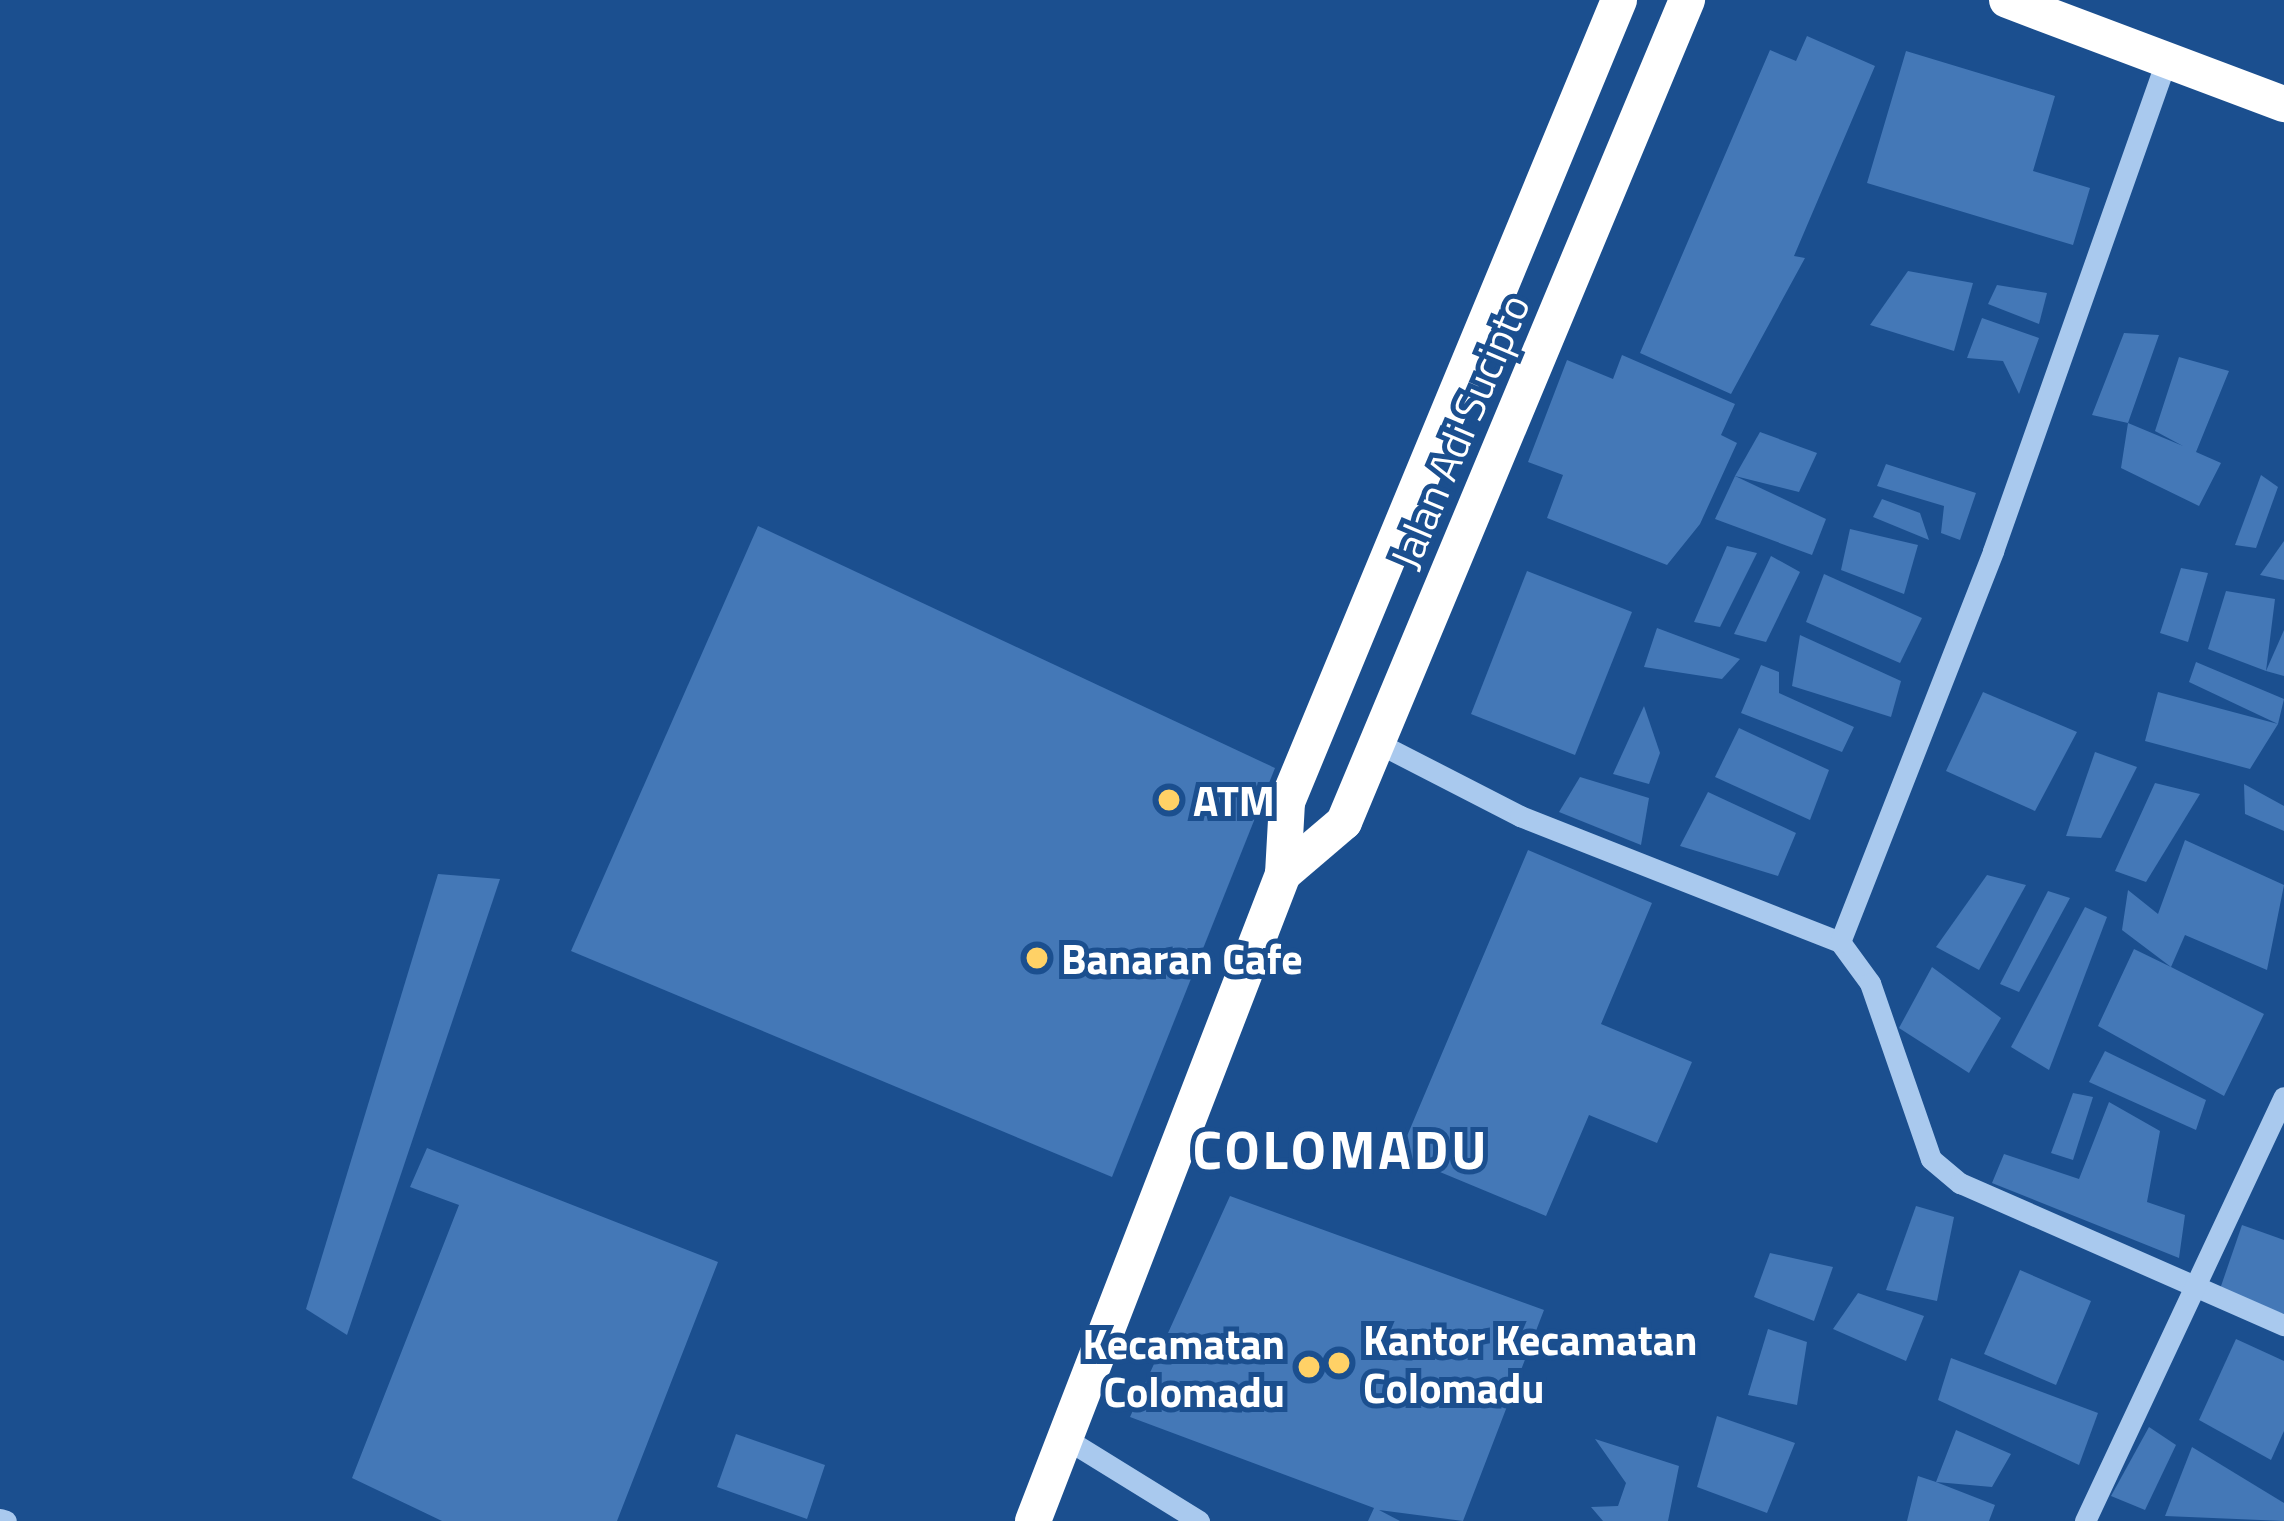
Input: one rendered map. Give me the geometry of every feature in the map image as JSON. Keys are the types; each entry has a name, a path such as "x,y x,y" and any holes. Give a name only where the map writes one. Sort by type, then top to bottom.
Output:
{"highway":[{"name":"Jalan Adi Sucipto","path":"1033,1521 1282,874 1287,802 1619,0"},
{"name":"Jalan Adi Sucipto","path":"1282,874 1344,822 1687,0"},
{"path":"2007,0 2284,104"}],"street":[{"path":"1840,942 1993,551 2166,61"},
{"path":"1378,743 1520,816 1840,942 1870,983 1930,1159 1960,1184 2284,1325"},
{"path":"2085,1521 2202,1287 2284,1097"},
{"path":"1068,1440 1199,1521"}],"building":[{"path":"1807,36 1875,66 1794,256 1805,258 1731,394 1640,353 1770,50 1796,61"},
{"path":"1906,51 2055,96 2033,171 2090,188 2073,245 1867,183"},
{"path":"1908,271 1973,283 1954,351 1870,325"},
{"path":"1997,285 2047,293 2039,324 1988,304"},
{"path":"1982,318 2039,338 2019,394 2003,361 1967,358"},
{"path":"2124,333 2159,335 2128,423 2092,415"},
{"path":"1622,355 1735,404 1721,435 1737,443 1700,524 1667,565 1547,518 1563,475 1528,462 1567,360 1613,379"},
{"path":"2179,357 2229,371 2196,452 2221,463 2199,506 2121,468 2128,423 2183,446 2155,431"},
{"path":"1760,432 1817,453 1799,492 1735,476"},
{"path":"1886,464 1976,493 1960,540 1941,533 1944,506 1877,486"},
{"path":"2261,475 2278,487 2256,548 2235,545"},
{"path":"1735,476 1826,519 1812,555 1715,519"},
{"path":"1882,499 1920,513 1929,540 1873,517"},
{"path":"758,526 1275,768 1112,1177 571,951"},
{"path":"1850,529 1918,545 1904,594 1841,570"},
{"path":"2284,541 2284,580 2260,575"},
{"path":"1727,546 1757,553 1720,627 1694,622"},
{"path":"1771,556 1800,572 1766,642 1734,634"},
{"path":"2181,568 2208,573 2188,642 2160,633"},
{"path":"1527,571 1632,612 1575,755 1471,714"},
{"path":"1824,574 1922,618 1900,663 1806,622"},
{"path":"2226,591 2275,599 2266,671 2208,649"},
{"path":"1657,628 1740,659 1722,679 1644,667"},
{"path":"2284,630 2284,676 2266,671"},
{"path":"1800,635 1901,681 1891,717 1792,686"},
{"path":"2196,662 2284,699 2278,724 2189,682"},
{"path":"1761,665 1779,672 1779,693 1854,727 1842,752 1741,713"},
{"path":"1983,692 2077,732 2035,811 1946,771"},
{"path":"2158,692 2278,724 2250,769 2145,741"},
{"path":"1644,706 1660,753 1649,784 1613,774"},
{"path":"1739,728 1829,770 1810,820 1715,777"},
{"path":"2095,752 2137,767 2101,838 2066,836"},
{"path":"1580,777 1649,798 1641,845 1559,812"},
{"path":"2155,783 2200,794 2146,882 2115,871"},
{"path":"2244,784 2284,806 2284,831 2245,814"},
{"path":"1708,792 1796,833 1778,876 1680,846"},
{"path":"2185,840 2284,885 2267,970 2185,935 2171,967 2122,930 2128,890 2158,914"},
{"path":"1528,850 1652,903 1601,1024 1692,1062 1657,1143 1589,1115 1546,1216 1399,1155"},
{"path":"438,874 500,879 347,1335 306,1309"},
{"path":"1987,875 2026,885 1979,970 1936,947"},
{"path":"2048,891 2070,898 2019,992 2000,984"},
{"path":"2085,907 2107,917 2049,1070 2011,1047"},
{"path":"2134,949 2264,1014 2224,1096 2098,1026"},
{"path":"1932,967 2001,1018 1969,1073 1899,1028"},
{"path":"2105,1051 2206,1100 2196,1130 2089,1082"},
{"path":"2073,1093 2093,1097 2073,1160 2051,1153"},
{"path":"2109,1102 2160,1131 2147,1202 2185,1215 2179,1258 1992,1183 2004,1154 2079,1179"},
{"path":"427,1148 718,1262 617,1521 442,1521 352,1478 459,1205 410,1187"},
{"name":"Kantor Kecamatan Colomadu","path":"1230,1196 1544,1310 1463,1521 1379,1510 1400,1521 1368,1521 1374,1508 1130,1417"},
{"path":"1916,1206 1954,1217 1937,1301 1886,1290"},
{"path":"2242,1225 2284,1240 2284,1314 2219,1292"},
{"path":"1770,1253 1833,1267 1814,1321 1754,1297"},
{"path":"2020,1270 2091,1301 2056,1385 1984,1354"},
{"path":"1858,1293 1924,1316 1906,1361 1833,1329"},
{"path":"1768,1329 1807,1342 1797,1405 1748,1395"},
{"path":"2236,1339 2284,1361 2284,1431 2271,1460 2199,1420"},
{"path":"1951,1358 2098,1413 2079,1465 1938,1400"},
{"path":"1717,1416 1795,1443 1767,1513 1697,1487"},
{"path":"2149,1427 2176,1445 2145,1510 2111,1496"},
{"path":"1956,1430 2011,1454 1992,1487 1936,1482"},
{"path":"736,1434 825,1465 807,1519 717,1487"},
{"path":"1595,1439 1679,1466 1668,1521 1603,1521 1591,1507 1618,1506 1626,1483"},
{"path":"2192,1447 2284,1503 2284,1521 2165,1516"},
{"path":"1918,1476 1995,1505 1989,1521 1907,1521"}],"place":[{"name":"ATM","path":"1169,800"},
{"name":"Banaran Cafe","path":"1037,958"},
{"name":"Kantor Kecamatan Colomadu","path":"1339,1363"},
{"name":"Kecamatan Colomadu","path":"1309,1367"}],"district":[{"name":"COLOMADU","path":"1341,1149"}]}
